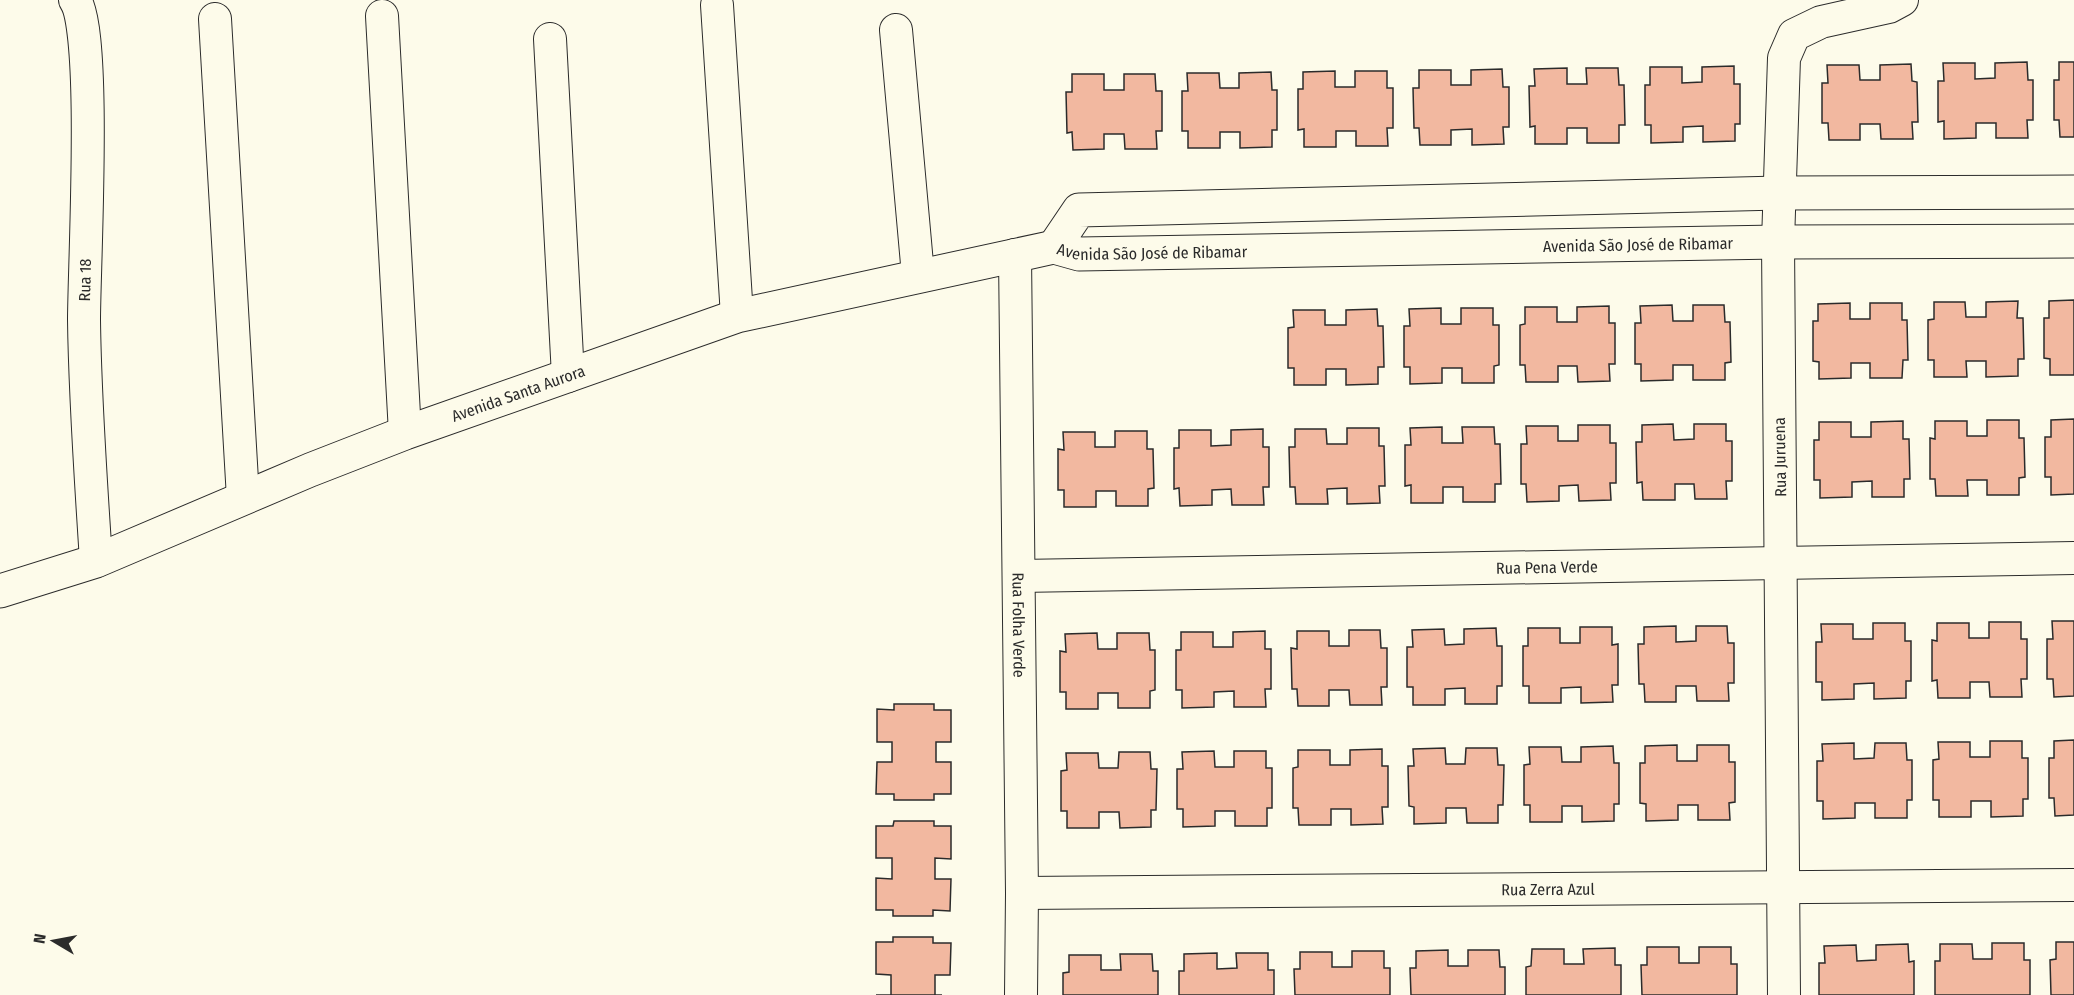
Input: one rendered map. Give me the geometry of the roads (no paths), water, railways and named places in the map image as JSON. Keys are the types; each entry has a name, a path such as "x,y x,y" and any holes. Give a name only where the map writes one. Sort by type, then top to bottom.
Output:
{"street":[{"name":"Rua 18","path":"75,0 81,8 84,25 87,82 84,322 96,561"},
{"name":"Rua Juruena","path":"1784,995 1778,242 1781,86 1784,58 1794,35 1821,22 1889,7 1902,0"},
{"path":"717,5 737,316"},
{"path":"382,16 405,433"},
{"path":"215,19 243,498"},
{"path":"896,30 918,275"},
{"path":"550,39 568,376"},
{"name":"Avenida São José de Ribamar","path":"2074,192 1779,193 1079,210 1053,246 1079,255 1778,242 2074,241"},
{"name":"Avenida Santa Aurora","path":"0,591 96,561 243,498 405,433 737,316 1053,246"},
{"name":"Rua Folha Verde","path":"1015,255 1022,893 1021,995"},
{"name":"Rua Pena Verde","path":"1019,576 2074,558"},
{"name":"Rua Zerra Azul","path":"1022,893 2074,885"}]}
